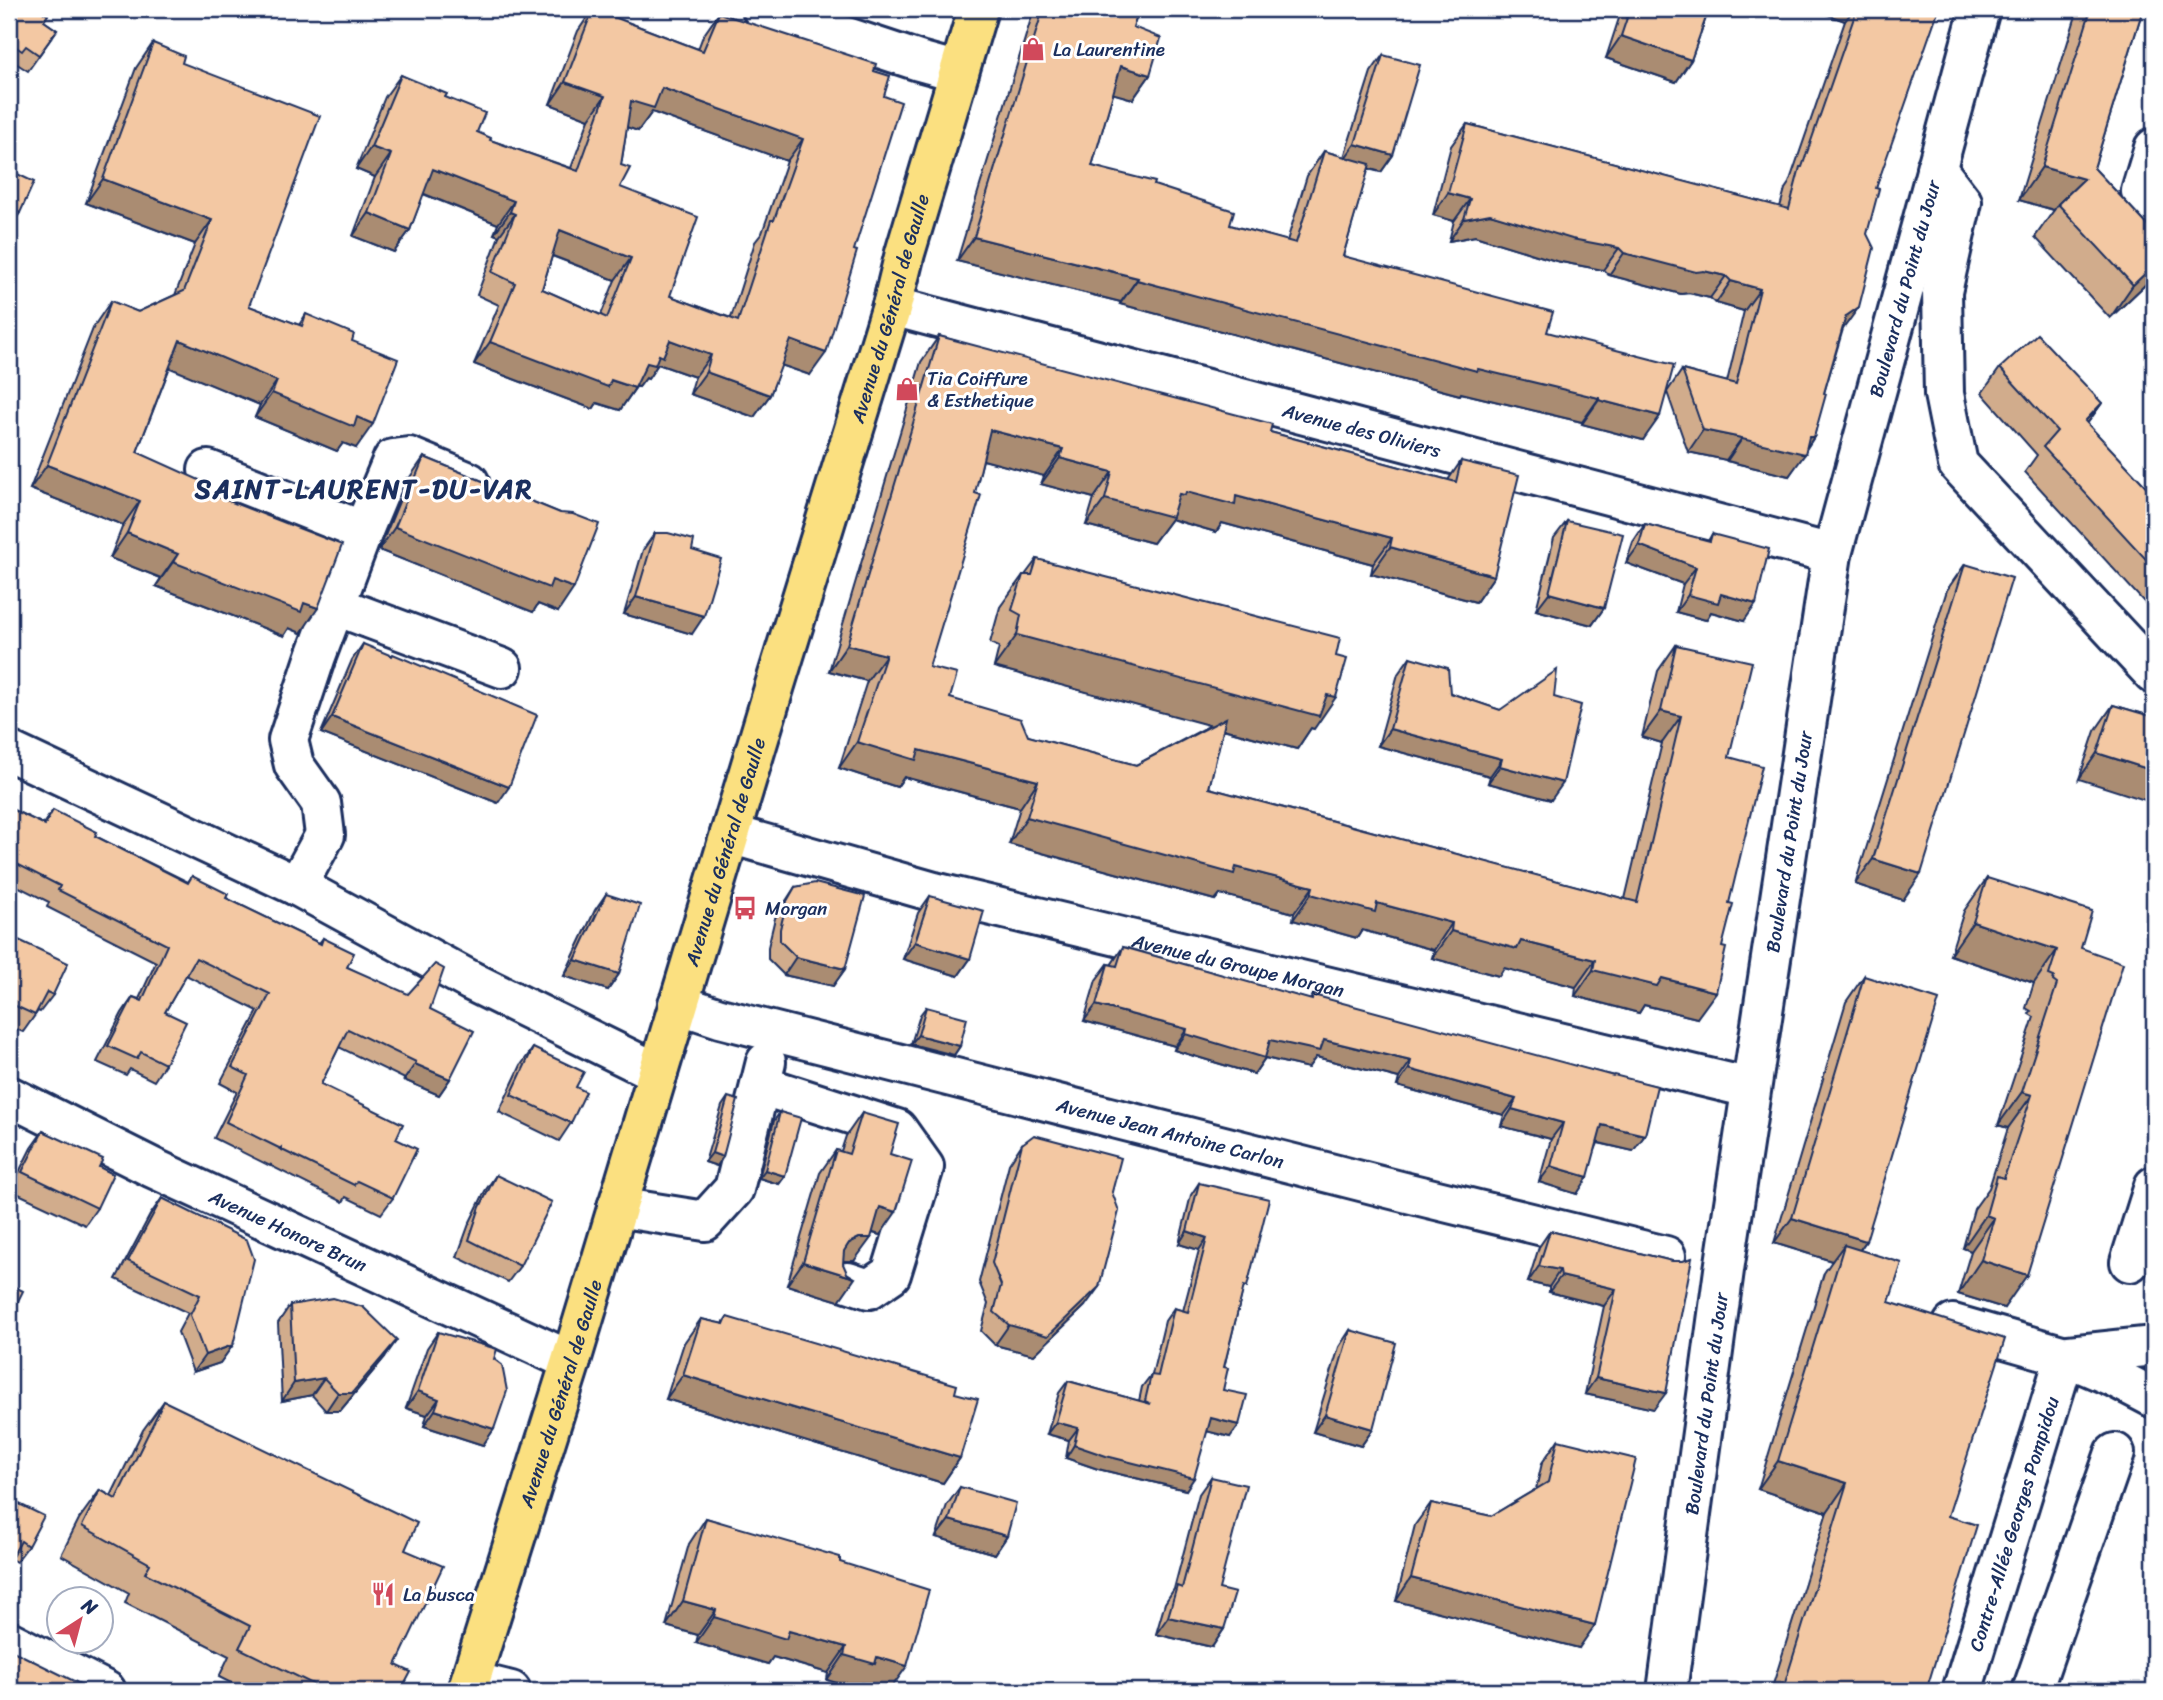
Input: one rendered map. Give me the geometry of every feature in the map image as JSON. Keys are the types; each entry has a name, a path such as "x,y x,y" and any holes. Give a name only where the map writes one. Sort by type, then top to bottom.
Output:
{"main road":[{"name":"Avenue du Général de Gaulle","path":"469,1686 892,306 905,253 978,9"}],"street":[{"path":"762,9 959,72"},
{"name":"Boulevard du Point du Jour","path":"1667,1691 1750,1088 1832,554 1980,9"},
{"path":"2154,148 2141,191 2154,209"},
{"path":"1936,168 1962,202 1942,292 1944,394 1958,464 2154,674"},
{"name":"Avenue des Oliviers","path":"892,306 1832,554"},
{"path":"297,886 325,835 321,803 294,765 288,740 316,656 393,459 409,457 504,496"},
{"path":"208,470 363,531"},
{"path":"336,606 502,668"},
{"path":"9,751 297,886 471,981 658,1073"},
{"name":"Avenue du Groupe Morgan","path":"730,834 934,892 1750,1088"},
{"name":"Avenue Jean Antoine Carlon","path":"678,1004 704,1014 1390,1189 1666,1256"},
{"path":"617,1207 705,1221 734,1189 774,1031"},
{"path":"760,1086 897,1129 924,1167 891,1274 869,1289 848,1282"},
{"name":"Avenue Honore Brun","path":"9,1096 153,1168 570,1361"},
{"path":"2130,1262 2154,1186"},
{"path":"1924,1316 2065,1356 2154,1398"},
{"path":"2065,1356 2154,1346"},
{"name":"Contre-Allée Georges Pompidou","path":"1962,1691 2065,1356"},
{"path":"2032,1691 2115,1453"},
{"path":"9,1641 106,1691"},
{"path":"469,1686 511,1691"}],"building":[{"path":"9,9 47,9 44,13 48,15 44,21 57,30 39,55 26,46 22,51 9,42"},
{"path":"593,9 703,51 719,13 876,64 874,71 890,76 884,96 901,102 854,250 857,251 826,353 791,340 770,395 706,372 711,355 670,340 663,357 659,355 655,365 647,363 635,388 611,380 608,387 490,342 515,283 492,272 515,214 510,212 514,201 433,169 410,230 369,213 391,154 371,147 401,75 485,113 477,132 491,138 490,140 578,171 605,96 565,82","holes":["662,88 803,139 774,220 771,220 738,321 670,296 698,217 620,187 630,168 621,165 631,101 654,108","560,230 631,258 607,318 542,289"]},
{"path":"1043,9 1139,9 1133,27 1161,38 1150,75 1121,66 1092,166 1155,182 1154,185 1234,211 1230,225 1296,243 1324,151 1370,164 1343,256 1553,312 1547,332 1674,365 1660,416 1599,398 1478,369 1477,371 1137,280 1138,278 974,237"},
{"path":"1630,9 1709,9 1691,60 1621,36"},
{"path":"1857,9 1938,11 1876,188 1879,189 1867,234 1874,248 1859,307 1846,316 1814,437 1809,437 1805,454 1703,430 1682,370 1736,384 1760,289 1731,281 1726,276 1696,272 1624,253 1619,248 1572,239 1490,214 1464,219 1470,199 1448,193 1467,124 1789,209 1800,167"},
{"path":"2091,9 2143,9 2094,168 2154,232 2154,265 2133,285 2058,204 2084,179 2042,167"},
{"path":"153,43 184,56 182,63 320,116 249,306 302,326 306,314 354,334 352,341 398,359 373,424 357,417 354,427 272,393 277,381 180,340 137,452 206,483 203,491 342,545 318,608 304,603 301,612 173,562 178,554 127,533 140,501 47,465 111,301 138,312 184,291 212,220 103,179"},
{"path":"1383,55 1420,65 1393,155 1355,144"},
{"path":"9,170 34,182 20,213 10,208 9,211"},
{"path":"2037,334 2102,403 2085,421 2154,495 2154,568 2043,447 2057,431 2000,368"},
{"path":"939,336 1272,424 1270,432 1456,482 1461,461 1519,475 1494,576 1390,547 1392,538 1236,496 1235,505 1186,492 1185,495 1179,494 1172,517 1105,499 1112,472 1060,458 1063,449 990,430 975,493 981,495 929,667 957,674 950,698 1021,719 1028,736 1136,765 1226,718 1209,788 1637,902 1681,716 1661,711 1676,645 1752,662 1729,757 1762,766 1729,903 1733,904 1722,947 1726,948 1716,992 1662,978 1657,986 1593,970 1595,960 1521,941 1517,949 1451,931 1452,923 1377,903 1375,912 1311,894 1313,887 1236,867 1234,874 1027,817 1038,781 919,750 916,760 857,742 886,655 847,645"},
{"path":"424,457 560,513 573,514 599,524 574,588 552,580 549,588 395,527"},
{"path":"1567,521 1623,534 1604,608 1549,593"},
{"path":"1645,524 1710,541 1712,534 1769,549 1756,604 1721,594 1718,603 1688,595 1696,567 1639,545"},
{"path":"655,533 668,533 694,540 692,550 721,559 704,616 636,597"},
{"path":"1037,559 1340,638 1336,656 1347,659 1336,697 1327,695 1319,716 1017,635 1021,615 1012,610 1023,575 1032,575"},
{"path":"1965,564 2012,578 1921,874 1873,859"},
{"path":"363,644 537,715 509,787 332,717"},
{"path":"1410,657 1448,668 1450,693 1500,710 1557,670 1554,697 1581,705 1563,783 1500,766 1502,759 1390,729"},
{"path":"2113,705 2154,717 2154,771 2097,753"},
{"path":"9,808 45,825 53,810 97,832 95,836 188,883 192,876 228,894 226,898 321,944 323,938 354,953 347,967 408,994 435,964 444,969 430,1009 474,1031 450,1079 348,1029 321,1084 403,1124 396,1139 417,1149 393,1198 357,1181 354,1185 282,1150 282,1146 281,1149 226,1122 248,1075 232,1067 270,994 196,958 165,1012 186,1022 165,1064 141,1052 137,1059 108,1046 133,997 142,1001 167,945 58,890 60,886 9,860"},
{"path":"1987,878 2092,911 2081,948 2123,963 2027,1275 1981,1260 1994,1218 1986,1215 1997,1176 2004,1178 2032,1095 2022,1092 2057,984 2053,981 2054,977 2049,975 2057,950 1973,922"},
{"path":"815,883 865,896 845,969 796,957 780,941 787,901 795,887"},
{"path":"606,894 640,905 619,974 575,960"},
{"path":"930,896 984,911 970,959 915,942"},
{"path":"10,936 68,963 53,995 47,992 35,1015 9,1003"},
{"path":"1123,947 1312,1000 1313,995 1657,1086 1645,1135 1602,1125 1588,1177 1551,1166 1563,1123 1512,1109 1516,1099 1409,1069 1411,1061 1324,1040 1320,1051 1270,1040 1265,1058 1186,1034 1187,1029 1096,1005 1108,964 1117,966"},
{"path":"1864,976 1939,1000 1866,1241 1792,1218"},
{"path":"926,1007 967,1018 960,1046 918,1035"},
{"path":"533,1048 584,1072 576,1087 586,1092 571,1123 511,1095"},
{"path":"728,1097 738,1100 723,1157 712,1153"},
{"path":"780,1112 801,1118 785,1176 765,1170"},
{"path":"862,1113 899,1124 890,1154 912,1161 896,1212 880,1207 871,1238 859,1238 849,1243 844,1251 843,1264 847,1273 855,1278 803,1262 836,1150 849,1154"},
{"path":"43,1131 103,1159 99,1167 113,1174 97,1208 22,1172"},
{"path":"1034,1135 1121,1158 1112,1192 1119,1211 1099,1287 1048,1336 1009,1325 994,1312 1001,1285 992,1263 1022,1144"},
{"path":"496,1175 552,1202 520,1266 469,1240 480,1207"},
{"path":"1199,1183 1269,1199 1224,1367 1228,1368 1223,1390 1247,1395 1239,1425 1211,1418 1194,1478 1106,1456 1074,1445 1078,1428 1056,1422 1068,1381 1151,1404 1145,1401 1151,1375 1158,1376 1174,1308 1188,1312 1207,1238 1187,1231"},
{"path":"162,1198 247,1240 254,1259 233,1345 205,1355 190,1315 200,1295 128,1261"},
{"path":"1550,1231 1672,1261 1692,1258 1666,1393 1596,1378 1616,1289 1561,1276 1560,1270 1539,1266"},
{"path":"1844,1245 1902,1263 1889,1302 2005,1339 1948,1516 1977,1525 1926,1691 1793,1691 1784,1686 1847,1483 1778,1461"},
{"path":"9,1284 23,1291 9,1319"},
{"path":"333,1298 363,1307 397,1340 352,1393 338,1393 324,1378 294,1383 290,1305"},
{"path":"727,1317 957,1385 955,1393 978,1399 960,1458 683,1375 701,1319 724,1324"},
{"path":"1350,1330 1396,1343 1373,1429 1325,1415"},
{"path":"438,1332 497,1349 494,1359 502,1365 507,1391 494,1429 435,1410 439,1399 418,1391"},
{"path":"164,1401 417,1523 405,1550 443,1566 396,1665 411,1672 401,1691 327,1691 239,1648 250,1626 145,1573 150,1564 82,1526 100,1490 116,1499"},
{"path":"1558,1440 1636,1459 1595,1625 1411,1578 1431,1503 1491,1516 1548,1482"},
{"path":"1211,1477 1246,1485 1219,1589 1235,1593 1224,1629 1168,1617 1177,1586 1182,1588"},
{"path":"960,1487 1016,1503 1007,1536 949,1520"},
{"path":"9,1499 44,1516 28,1546 21,1541 10,1560 9,1559"},
{"path":"706,1518 840,1557 840,1562 929,1590 907,1666 877,1657 875,1664 844,1655 846,1647 789,1631 786,1639 714,1617 716,1610 683,1601"},
{"path":"9,1649 94,1691 9,1691"}],"place":[{"name":"La Laurentine","path":"1033,49"},
{"name":"Tia Coiffure & Esthetique","path":"907,389"},
{"name":"Morgan","path":"745,908"},
{"name":"La busca","path":"383,1594"}],"district":[{"name":"SAINT-LAURENT-DU-VAR","path":"364,489"}]}
